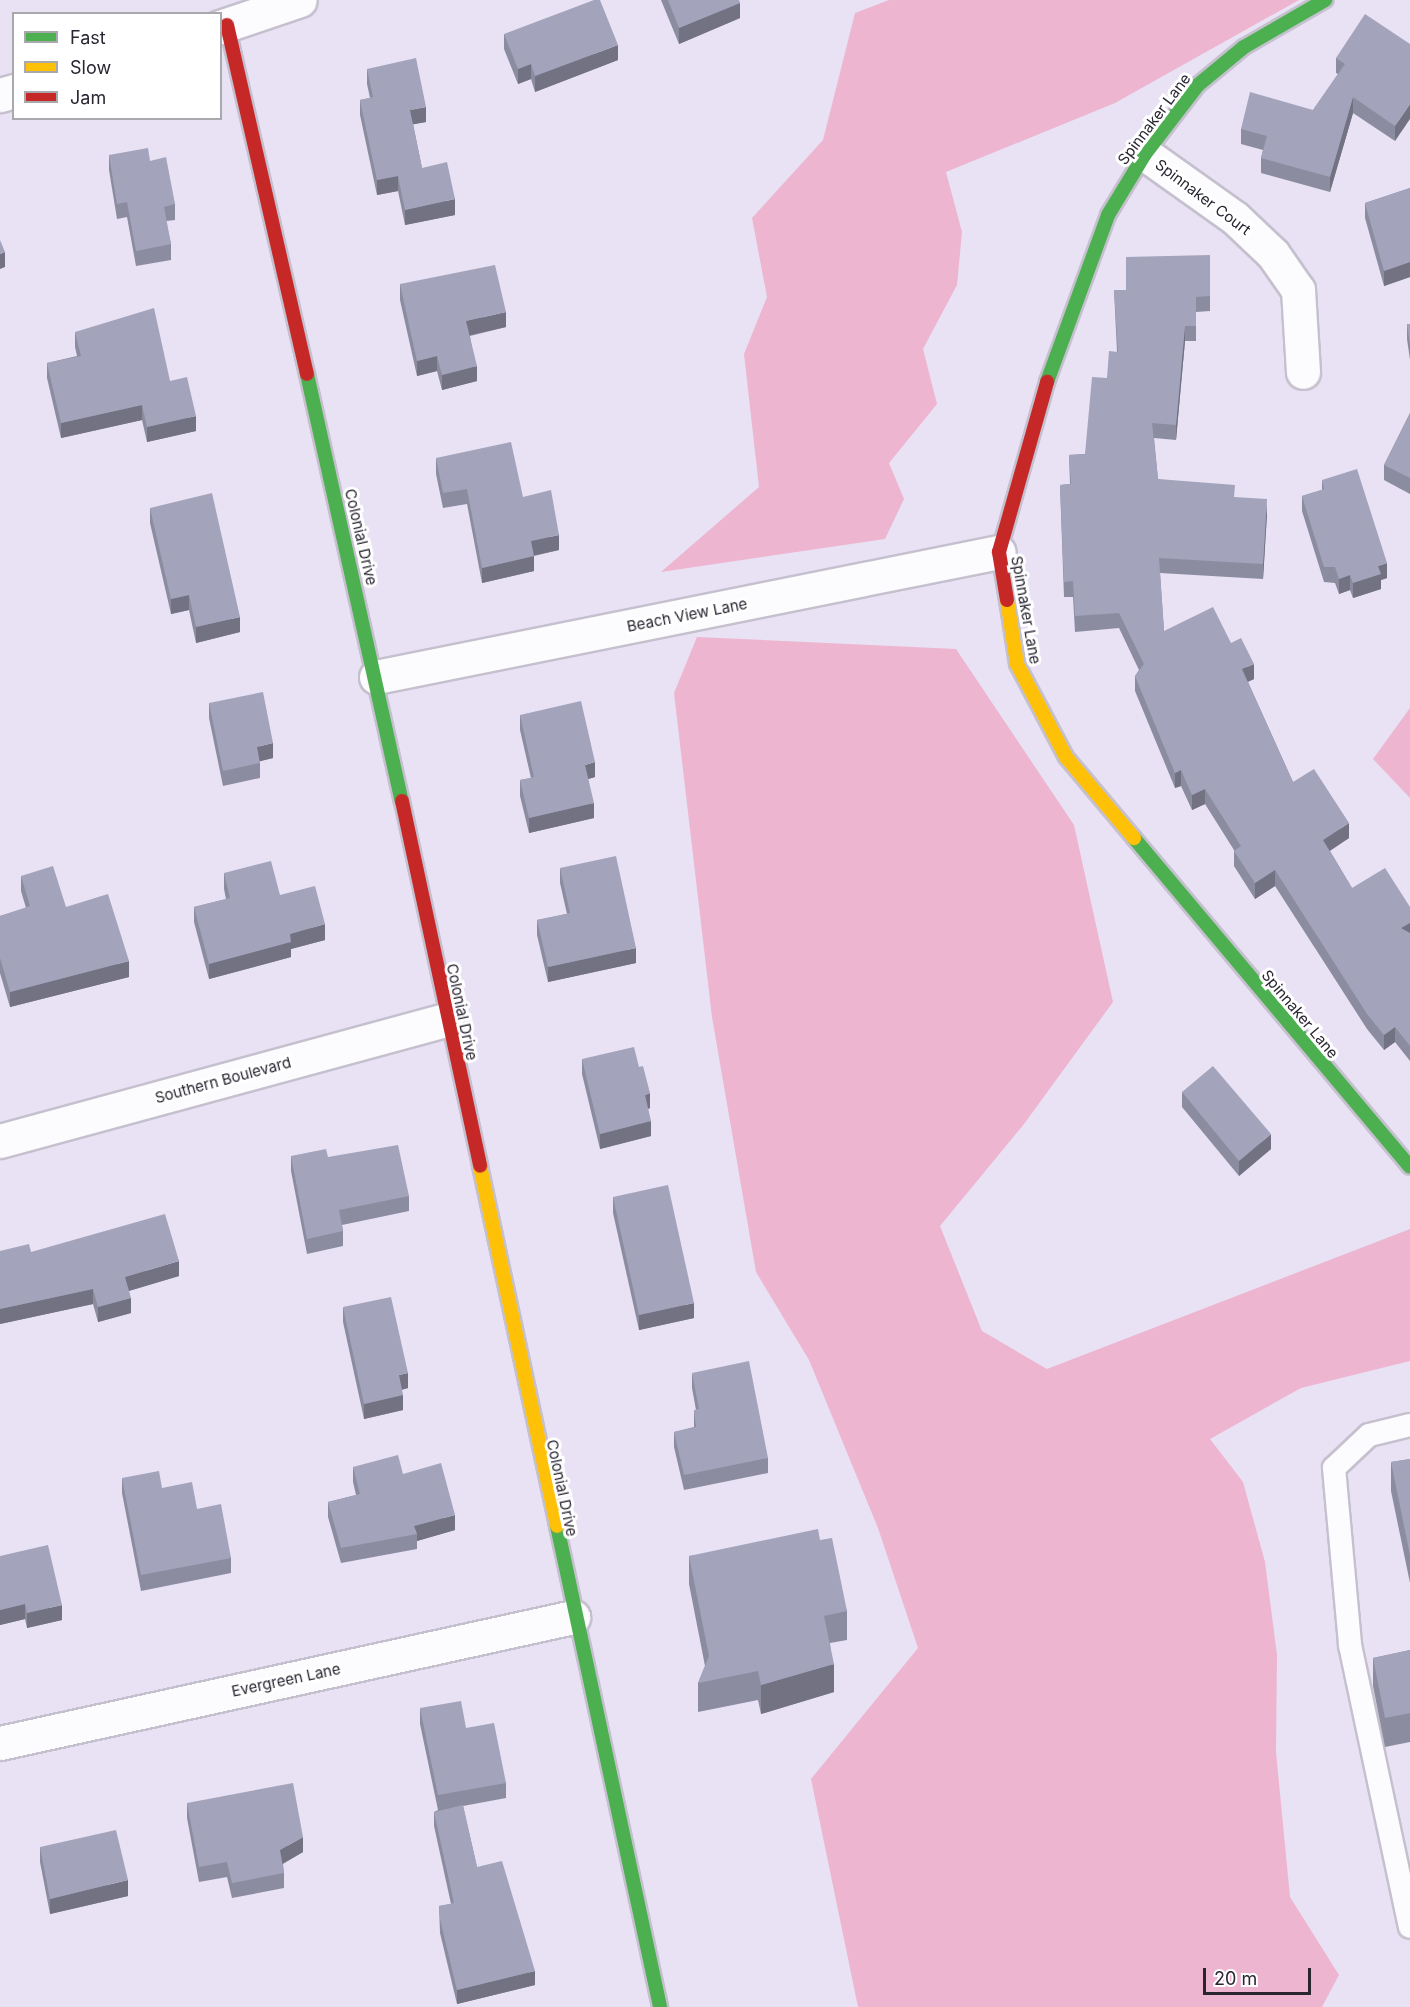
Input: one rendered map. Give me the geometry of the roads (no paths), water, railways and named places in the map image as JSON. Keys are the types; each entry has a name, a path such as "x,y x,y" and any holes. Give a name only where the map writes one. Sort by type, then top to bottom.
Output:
{"street":[{"path":"224,26 300,0"},
{"name":"Spinnaker Lane","path":"1324,0 1244,47 1198,85 1145,154 1108,215 1080,283 1034,418 999,552 1017,664 1066,758 1410,1167"},
{"name":"Colonial Drive","path":"224,26 376,677 446,1020 573,1617 660,2007"},
{"name":"Spinnaker Court","path":"1145,154 1235,218 1274,254 1298,290 1303,372"},
{"name":"Beach View Lane","path":"376,677 999,552"},
{"name":"Southern Boulevard","path":"0,1141 446,1020"},
{"name":"Evergreen Lane","path":"0,1743 573,1617"}],"lane":[{"path":"1410,1425 1369,1435 1334,1468 1350,1645 1410,1927"}]}
